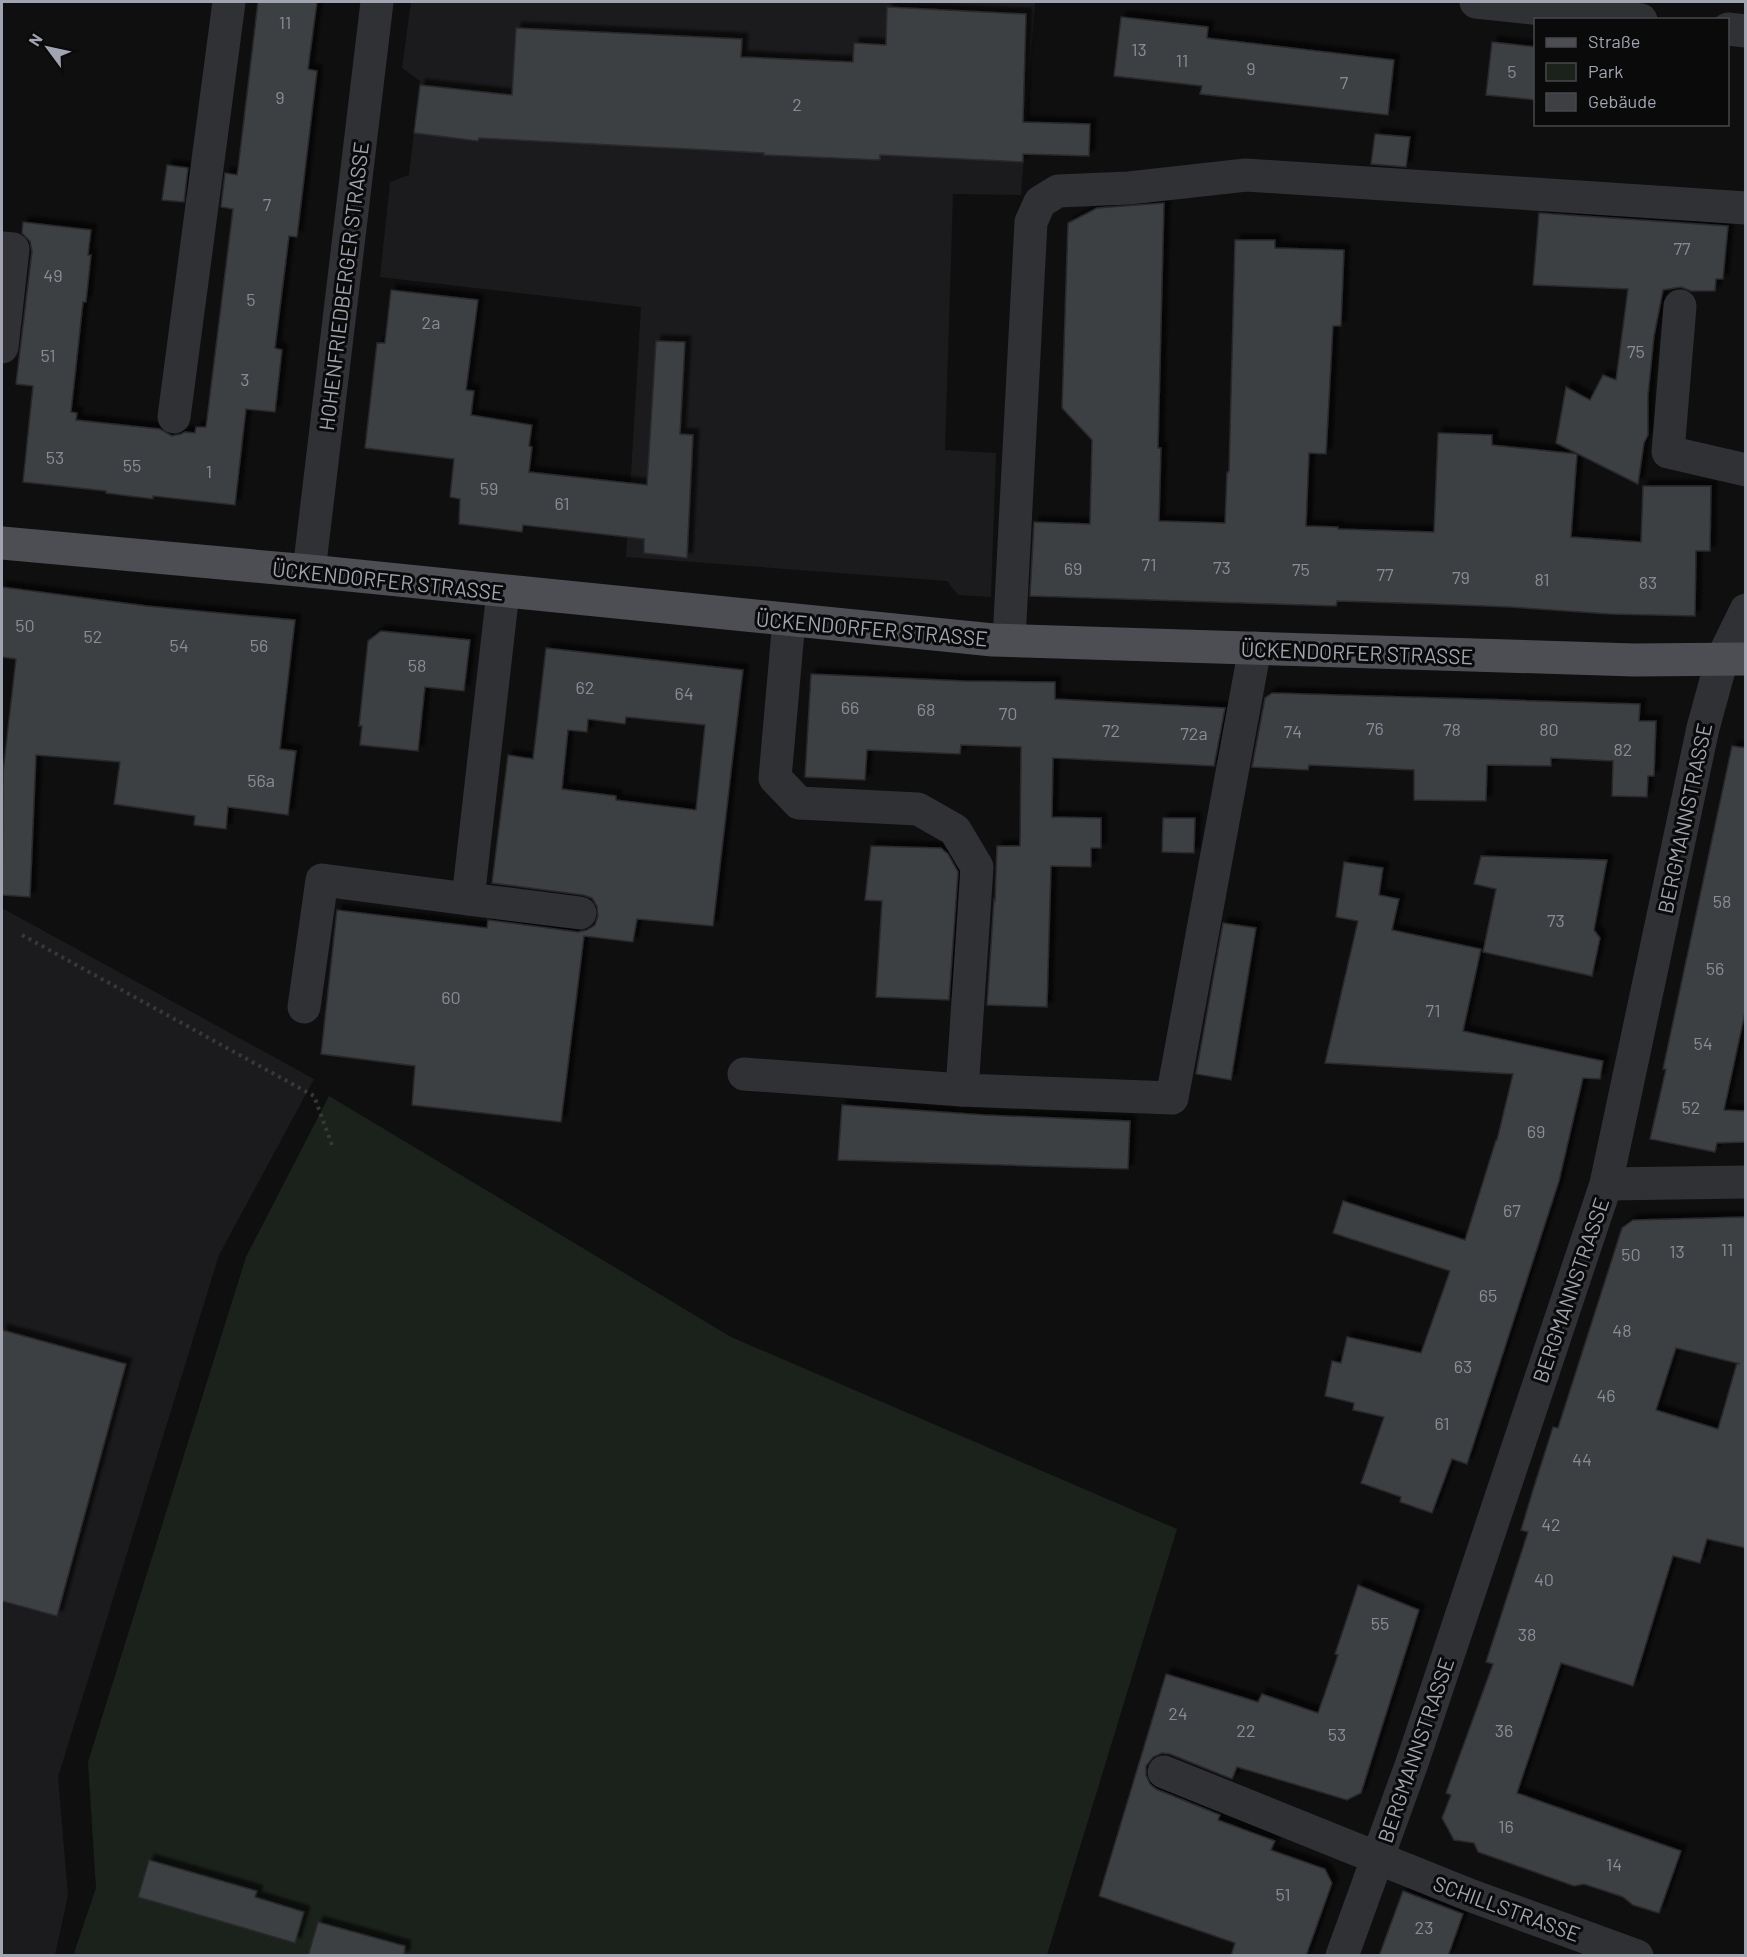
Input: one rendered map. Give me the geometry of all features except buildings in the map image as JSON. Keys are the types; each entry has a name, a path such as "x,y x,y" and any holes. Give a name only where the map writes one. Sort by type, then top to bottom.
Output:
{"main road":[{"name":"ÜCKENDORFER STRASSE","path":"2,543 1009,640 1634,660 1734,659"}],"street":[{"path":"174,417 229,2"},
{"name":"HOHENFRIEDBERGER STRASSE","path":"309,571 377,2"},
{"path":"1476,2 1623,18"},
{"path":"1729,29 1746,31"},
{"path":"1009,640 1031,222 1040,202 1058,191 1129,188 1246,175 1746,208"},
{"path":"2,248 13,249 2,347"},
{"path":"1680,306 1668,452 1746,470"},
{"path":"468,899 503,592"},
{"name":"BERGMANNSTRASSE","path":"1341,1956 1412,1763 1606,1184 1703,728 1734,659 1746,610"},
{"path":"789,620 775,778 799,803 918,809 955,831 977,867 962,1090"},
{"path":"744,1074 962,1090 1172,1098 1255,648"},
{"path":"304,1007 322,880 580,913"},
{"path":"1606,1184 1746,1182"},
{"name":"SCHILLSTRASSE","path":"1164,1772 1472,1896 1637,1956"}],"path":[{"path":"22,935 314,1096 332,1144"}],"shaded area":[{"path":"411,2 1035,2 1021,195 953,194 945,450 996,453 991,597 958,595 947,581 626,557 641,307 380,277 390,182 409,175 420,81 402,68"},
{"path":"2,908 314,1079 219,1255 58,1777 68,1895 55,1955 2,1955"}],"green space":[{"path":"329,1096 731,1337 1177,1529 1047,1955 83,1956 74,1953 96,1888 88,1762 246,1257"}]}
